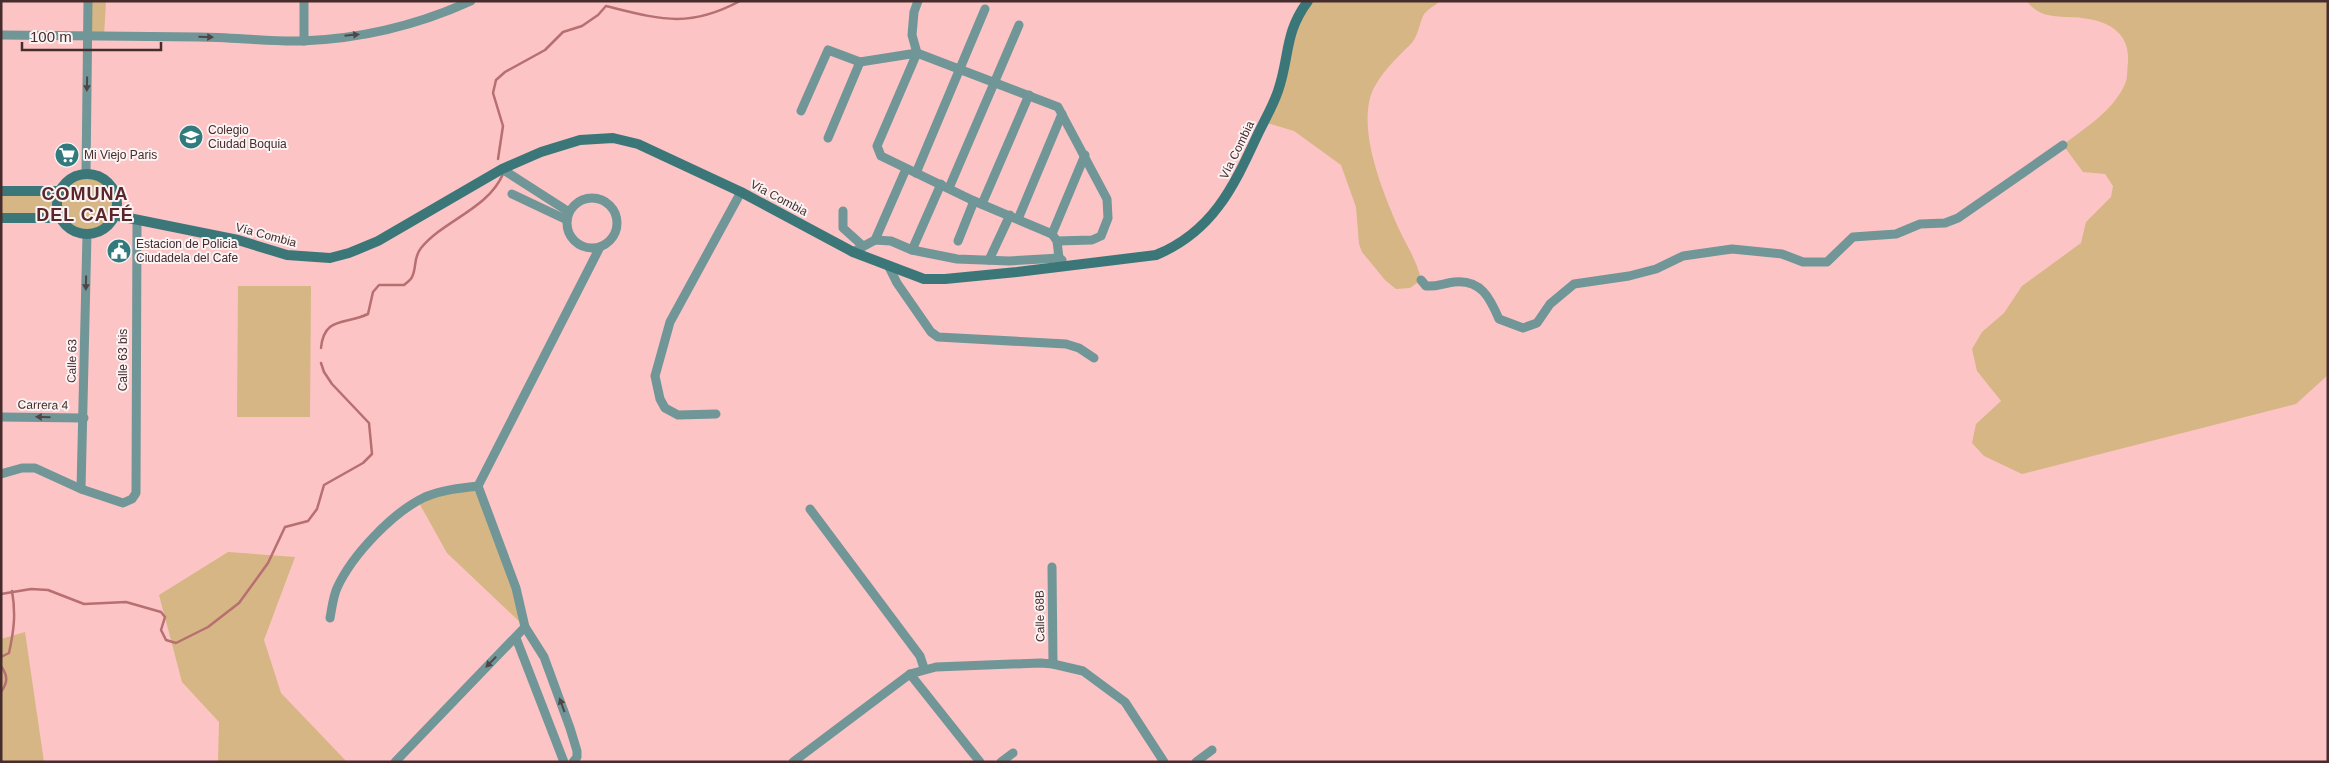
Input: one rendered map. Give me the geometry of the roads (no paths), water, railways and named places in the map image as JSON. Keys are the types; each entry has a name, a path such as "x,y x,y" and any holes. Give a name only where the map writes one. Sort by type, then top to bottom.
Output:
{"main road":[{"name":"Vía Combia","path":"114,215 238,240 287,255 330,258 349,253 378,240 502,169 541,152 580,140 613,138 638,144 741,192 853,252 924,279 932,280 1071,266 1156,255 1173,248 1211,216 1234,186 1278,91 1287,44 1294,23 1308,1"},
{"path":"86,174 95,175 109,184 116,199 114,215 103,229 86,234 71,230 60,218 57,204 60,191 71,179 86,174"},
{"path":"1,191 60,191"},
{"path":"1,218 60,218"}],"street":[{"path":"86,174 88,1"},
{"path":"304,1 304,41"},
{"path":"1,35 304,41 366,34 400,27 455,9 471,1"},
{"path":"802,111 828,50 860,62 918,52 1058,107 1107,199 1108,218 1101,236 1092,240 1055,237 1014,217 978,203 881,156 878,146 918,52 912,35 914,12 918,1"},
{"path":"916,174 985,9"},
{"path":"912,250 945,186 1019,25"},
{"path":"828,138 860,62"},
{"path":"958,241 1028,96"},
{"path":"989,260 1014,217 1062,114"},
{"path":"1421,280 1426,286 1435,287 1453,282 1469,282 1488,295 1500,319 1523,328 1536,323 1550,304 1574,284 1656,269 1683,256 1732,249 1782,254 1803,262 1827,262 1853,237 1896,234 1920,224 1945,223 1958,218 1978,206 2063,145"},
{"path":"1059,258 1055,237 1085,155"},
{"path":"502,169 568,216"},
{"path":"875,240 906,169"},
{"path":"716,414 678,415 665,408 660,399 656,376 670,322 741,192"},
{"path":"512,194 568,216"},
{"path":"573,762 577,758 578,751 544,657 525,627 516,588 478,486 600,247 613,238 616,229 616,213 604,201 588,198 580,201 568,216 570,235 576,241 590,248 600,247"},
{"path":"842,211 843,228 863,246"},
{"name":"Calle 63 bis","path":"81,489 123,502 132,499 136,493 137,220"},
{"name":"Calle 63","path":"81,489 84,418 86,234"},
{"path":"853,252 875,240 891,241 912,250 957,260 1059,258 1071,266"},
{"path":"888,265 897,283 931,332 938,338 1066,344 1078,348 1094,358"},
{"name":"Carrera 4","path":"1,417 84,418"},
{"path":"1,474 22,468 35,468 81,489"},
{"path":"330,618 336,589 343,577 370,541 390,520 427,496 452,489 478,486"},
{"path":"810,508 920,656 924,668"},
{"name":"Calle 68B","path":"1052,567 1053,664"},
{"path":"395,762 525,627"},
{"path":"516,638 564,762"},
{"path":"793,762 910,674 924,668 1053,664 1083,671 1125,702 1164,762"},
{"path":"910,674 980,762"},
{"path":"1196,762 1212,750"},
{"path":"1001,762 1013,753"}],"waterway":[{"path":"498,159 503,126 493,93 496,80 505,72 545,50 563,32 582,26 598,15 606,6 642,15 673,19 705,15 740,1"},
{"path":"321,348 326,331 331,326 368,314 373,292 379,285 404,285 410,280 417,255 421,248 441,230 487,196 503,174"},
{"path":"1,594 31,589 48,590 84,604 126,602 161,612 165,617 161,630 166,640 176,643 208,627 239,603 268,563 285,527 308,521 317,509 324,485 363,463 372,454 369,423 332,384 324,372 321,363"},
{"path":"1,657 9,653 12,637 14,622 12,591"},
{"path":"1,666 6,679 1,692"}],"place":[{"name":"Colegio Ciudad Boquia","path":"191,137"},
{"name":"Mi Viejo Paris","path":"67,155"},
{"name":"Estacion de Policia Ciudadela del Cafe","path":"119,251"}],"district":[{"name":"COMUNA DEL CAFÉ","path":"85,204"}]}
